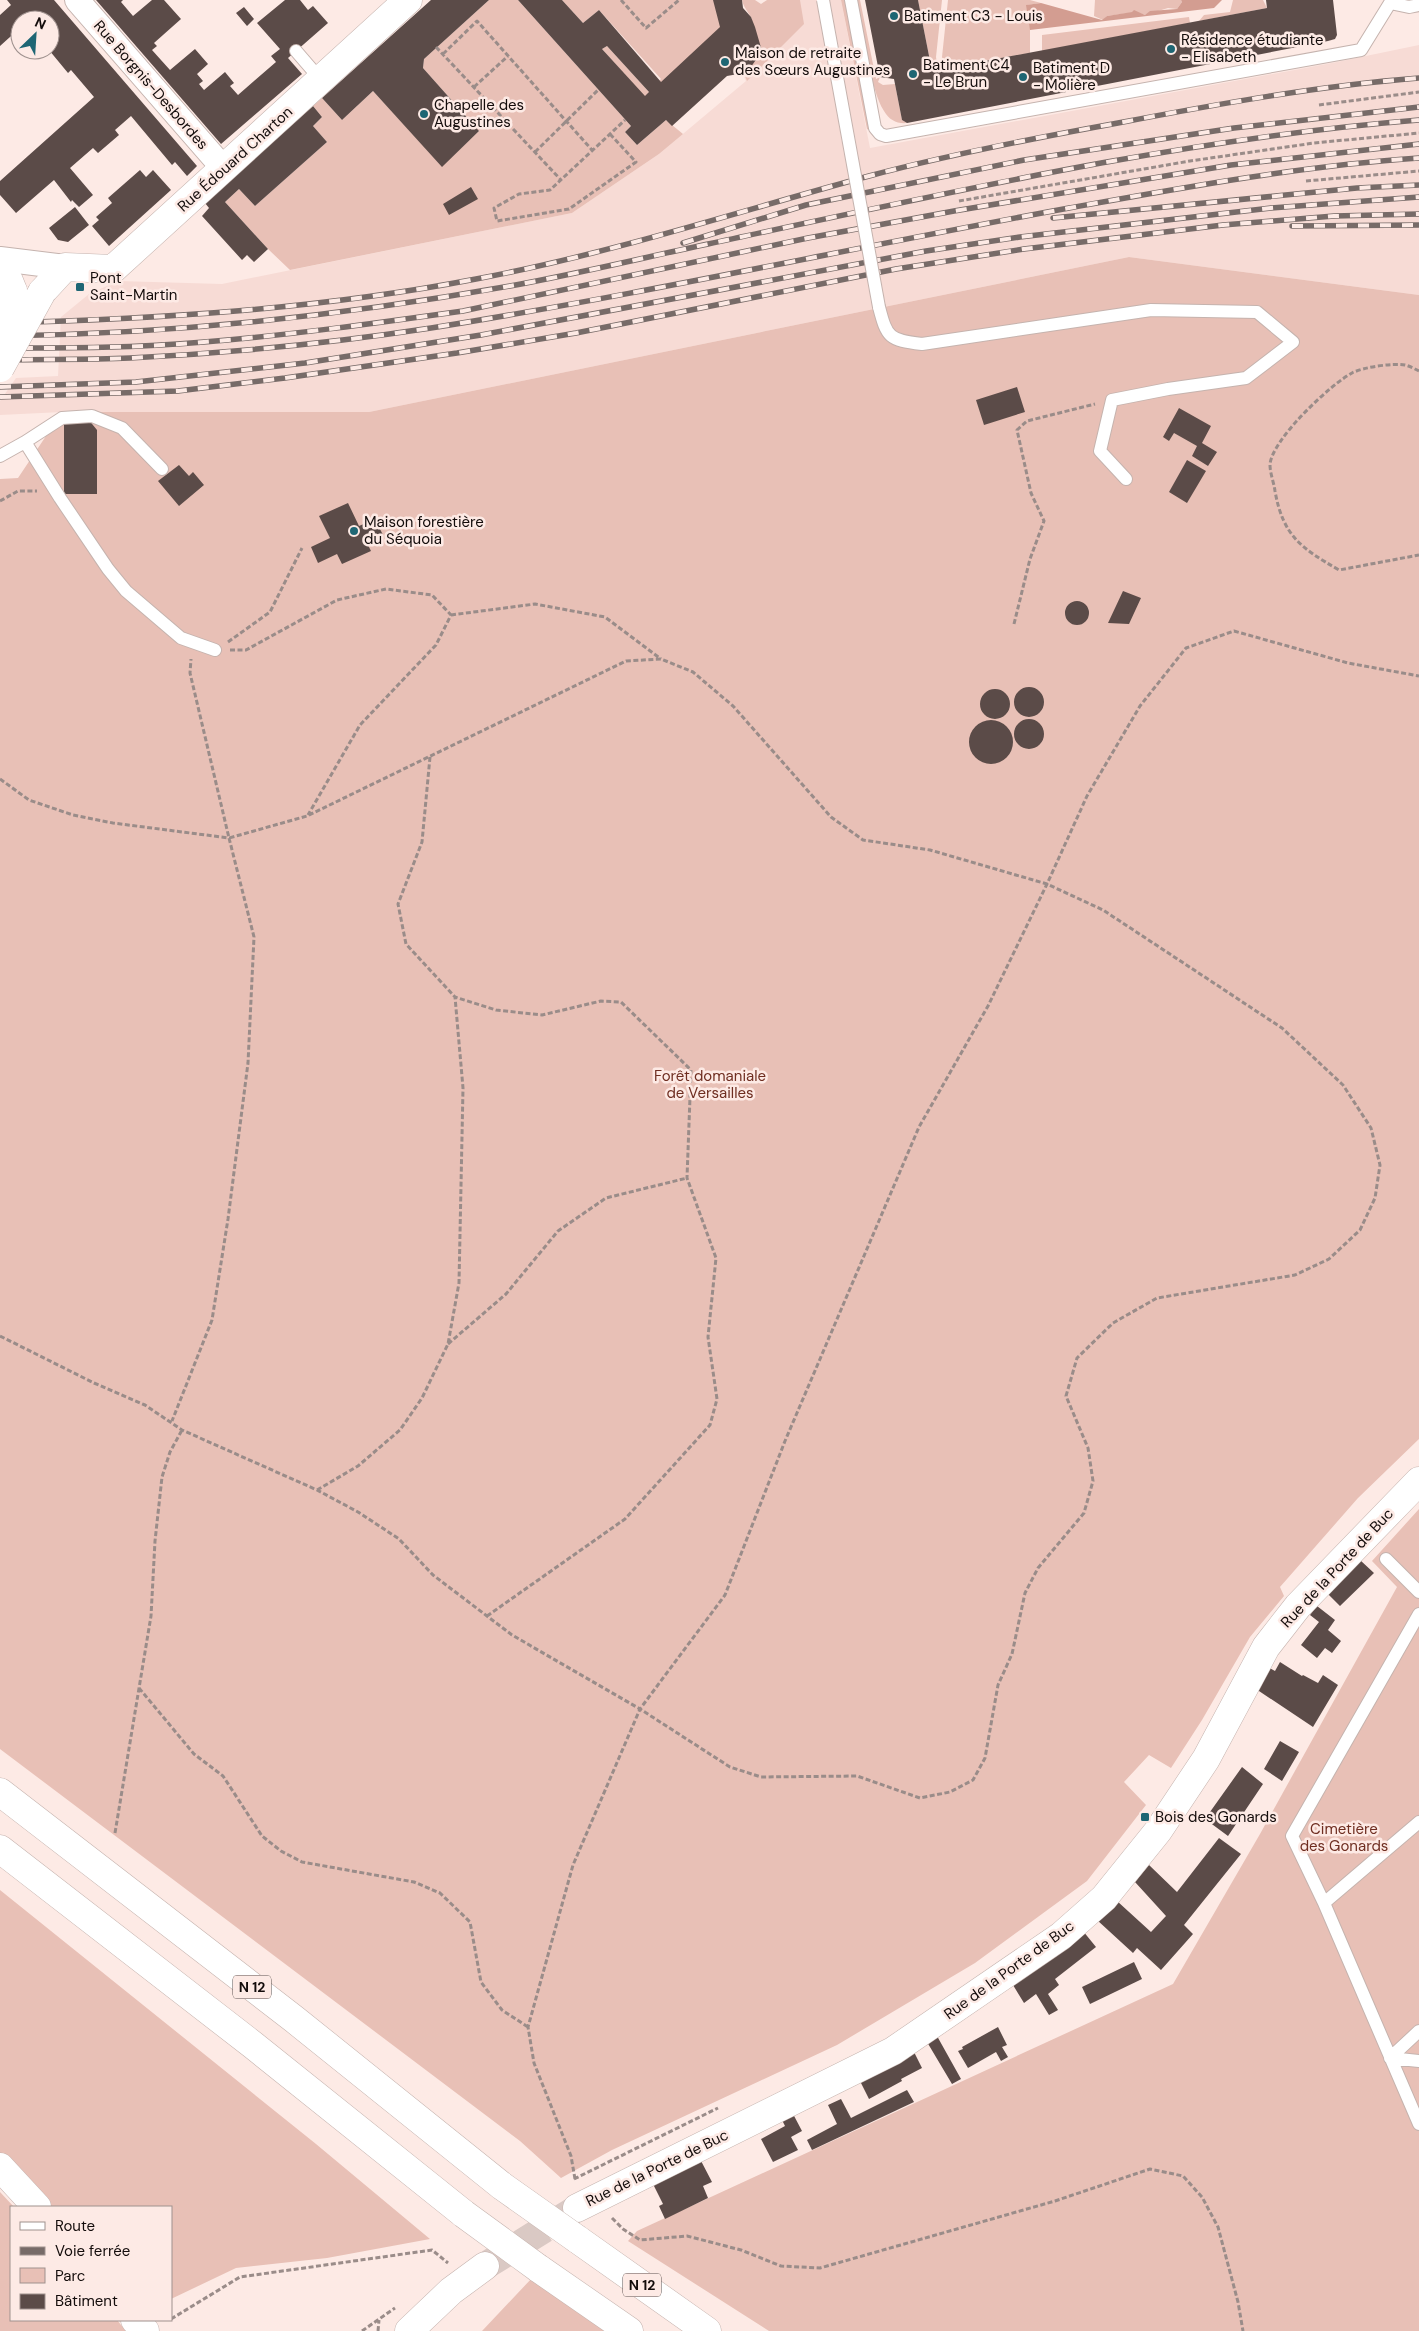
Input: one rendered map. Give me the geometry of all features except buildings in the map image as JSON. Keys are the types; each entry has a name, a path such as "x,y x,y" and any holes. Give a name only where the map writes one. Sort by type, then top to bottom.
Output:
{"main road":[{"name":"Rue Édouard Charton","path":"54,265 113,269 321,80 404,1"},
{"path":"0,368 48,283 54,265"},
{"path":"0,266 13,291 9,314 0,330"},
{"name":"Rue de la Porte de Buc","path":"577,2208 893,2051 1061,1936 1104,1898 1158,1832 1206,1758 1266,1647 1298,1606 1419,1481"},
{"name":"N 12","path":"0,1792 286,2013 502,2186 707,2331"},
{"path":"0,1849 253,2045 464,2214 629,2331"},
{"path":"0,2167 36,2206"},
{"path":"408,2331 451,2291 485,2266"},
{"path":"136,2321 145,2331"}],"street":[{"name":"Rue Borgnis-Desbordes","path":"77,0 224,169"},
{"path":"0,259 54,265"}],"lane":[{"path":"823,0 879,307 886,332 895,339 922,344 1151,310 1257,312 1293,342 1246,378 1168,389 1112,400 1100,451 1126,479"},
{"path":"851,0 875,128 880,134 886,136 1361,50 1390,1 1409,7 1419,5"},
{"path":"296,51 321,80"},
{"path":"0,456 62,418 92,416 122,428 162,469"},
{"path":"25,442 108,569 126,591 181,638 214,650"},
{"path":"1386,1559 1419,1592"},
{"path":"1419,1614 1292,1836 1324,1903 1419,2124"},
{"path":"1324,1903 1419,1822"},
{"path":"1390,2058 1419,2031"},
{"path":"1390,2058 1419,2061"}],"path":[{"path":"621,0 646,28 679,0"},
{"path":"443,54 477,22 592,150"},
{"path":"436,48 561,180"},
{"path":"474,87 508,56"},
{"path":"535,152 598,90"},
{"path":"1320,105 1419,92"},
{"path":"610,134 636,162 569,209 497,221 494,208 519,194 550,190 592,150 625,120"},
{"path":"959,201 1209,158 1314,143 1419,133"},
{"path":"1306,181 1419,171"},
{"path":"1419,371 1405,365 1397,365 1381,366 1353,372 1301,415 1283,436 1270,464 1278,504 1288,531 1308,552 1339,570 1419,555"},
{"path":"1014,624 1030,559 1044,521 1031,493 1017,430 1028,421 1112,400"},
{"path":"0,502 18,491 56,491"},
{"path":"214,650 270,612 302,548"},
{"path":"214,650 246,650 337,600 386,589 432,596 451,615"},
{"path":"0,1336 94,1383 145,1405 172,1421 182,1430 317,1490 358,1512 399,1539 433,1575 512,1634 640,1709 730,1767 761,1778 857,1776 920,1798 950,1792 973,1780 985,1758 998,1685 1012,1654 1025,1593 1038,1568 1084,1513 1093,1481 1088,1448 1066,1396 1077,1358 1113,1323 1158,1298 1295,1275 1329,1259 1360,1230 1375,1198 1380,1165 1371,1128 1343,1085 1282,1028 1103,910 1047,884 930,850 863,840 831,817 733,706 693,672 662,659 606,616 535,604 451,615"},
{"path":"307,816 360,725 436,644 451,615"},
{"path":"724,2105 575,2179 571,2156 534,2063 528,2028 573,1865 640,1709 725,1595 785,1441 919,1127 988,1006 1097,779 1140,706 1186,648 1234,632 1348,663 1419,676"},
{"path":"0,779 29,800 73,815 122,824 229,838 307,816 626,662 662,659"},
{"path":"172,1421 212,1320 228,1219 248,1063 254,937 190,673"},
{"path":"430,758 422,842 398,904 406,944 455,997 496,1010 542,1015 601,1001 621,1002 691,1070 687,1178 716,1258 708,1337 717,1399 710,1425 626,1519 487,1616"},
{"path":"317,1490 358,1466 400,1430 422,1398 448,1344 459,1283 463,1088 455,997"},
{"path":"448,1344 506,1294 558,1231 606,1198 687,1178"},
{"path":"115,1832 151,1616 155,1541 162,1477 170,1452 182,1430"},
{"path":"139,1688 194,1754 223,1776 262,1836 281,1851 302,1862 414,1882 440,1893 470,1922 481,1982 502,2010 528,2028"},
{"path":"611,2217 623,2229 640,2240 688,2236 741,2250 781,2266 820,2268 1055,2201 1150,2169 1183,2176 1202,2198 1218,2227 1238,2302 1243,2331"},
{"path":"172,2318 240,2278 432,2250 455,2267"},
{"path":"362,2331 378,2319 378,2331"}],"shaded area":[{"path":"775,0 841,0 870,148 1332,63 1419,45 1419,295 1129,257 369,412 62,412 0,415 0,401 16,378 58,376 61,317 89,294 118,281 222,284 572,213 659,154 746,81 744,77 762,51"},
{"path":"1181,0 1222,0 1214,8 1030,30 1026,5 1041,3 1102,20 1107,16 1132,12 1134,10 1145,15 1150,11 1177,9 1182,2"}],"green space":[{"path":"489,0 518,0 631,126 625,132 637,145 666,120 683,134 659,154 572,213 290,270 225,202 239,189 255,206 327,142 313,126 322,117 313,106 322,98 342,120 373,91 442,166 479,131 423,68 424,59"},
{"path":"562,0 720,0 729,36 651,104 602,49 607,46 649,92 661,79 599,10 583,23"},
{"path":"742,0 755,0 761,4 767,0 800,0 804,24 747,81 745,76 752,43 753,25"},
{"path":"841,0 845,0 869,130 867,129"},
{"path":"857,0 860,0 876,79 880,77 878,82 883,85 895,84 902,120 907,123 900,123 891,119 879,101 871,74"},
{"path":"918,0 942,0 936,57 938,70 932,71"},
{"path":"948,0 1030,0 1041,3 1027,5 1030,27 1030,53 945,68 942,57"},
{"path":"1095,0 1181,0 1182,2 1177,9 1168,8 1145,15 1136,12 1107,16 1103,20 1094,16"},
{"path":"1233,0 1263,0 1267,8 1199,21 1204,15 1230,12"},
{"path":"1189,17 1190,23 1042,51 1042,35"},
{"name":"Forêt domaniale de Versailles","path":"1129,257 1419,295 1419,1439 1358,1498 1280,1587 1284,1596 1250,1637 1202,1720 1171,1768 1149,1755 1124,1782 1146,1805 1087,1881 975,1963 837,2045 612,2150 561,2178 520,2141 0,1749 0,479 18,478 62,412 369,412"},
{"name":"Cimetière des Gonards","path":"1419,1509 1419,2331 769,2331 628,2241 637,2231 1173,1984 1260,1834 1397,1587 1372,1561"},
{"path":"0,1890 316,2144 430,2239 327,2258 236,2268 172,2299 172,2206 46,2206 0,2154"},
{"path":"0,2192 13,2206 10,2206 10,2321 118,2321 126,2331 0,2331"},
{"path":"532,2278 605,2331 482,2331"}],"tunnel":[{"path":"485,2266 573,2211"}],"railway":[{"path":"0,323 120,319 239,311 358,298 476,279 625,245 869,176 993,147 1268,96 1381,81 1419,78"},
{"path":"683,243 806,205 1024,160 1234,128 1419,107"},
{"path":"0,336 128,332 256,322 447,297 560,276 884,206 1062,170 1240,140 1419,120"},
{"path":"0,348 128,347 179,344 302,332 463,311 808,238 954,211 1231,165 1419,144"},
{"path":"0,360 114,359 168,356 281,347 431,328 671,285 1156,192 1331,166 1419,158"},
{"path":"1053,218 1357,188 1419,185"},
{"path":"0,387 136,382 305,363 481,335 926,251 1020,237 1271,208 1419,197"},
{"path":"0,397 178,391 285,378 457,353 576,333 896,269 1024,249 1223,225 1334,216 1419,214"},
{"path":"1292,226 1419,225"}],"place":[{"name":"Batiment C3 - Louis","path":"894,16"},
{"name":"Résidence étudiante - Elisabeth","path":"1171,49"},
{"name":"Maison de retraite des Sœurs Augustines","path":"725,62"},
{"name":"Batiment C4 - Le Brun","path":"913,74"},
{"name":"Batiment D - Molière","path":"1023,77"},
{"name":"Chapelle des Augustines","path":"424,114"},
{"name":"Pont Saint-Martin","path":"80,287"},
{"name":"Maison forestière du Séquoia","path":"354,531"},
{"name":"Bois des Gonards","path":"1145,1817"}]}
